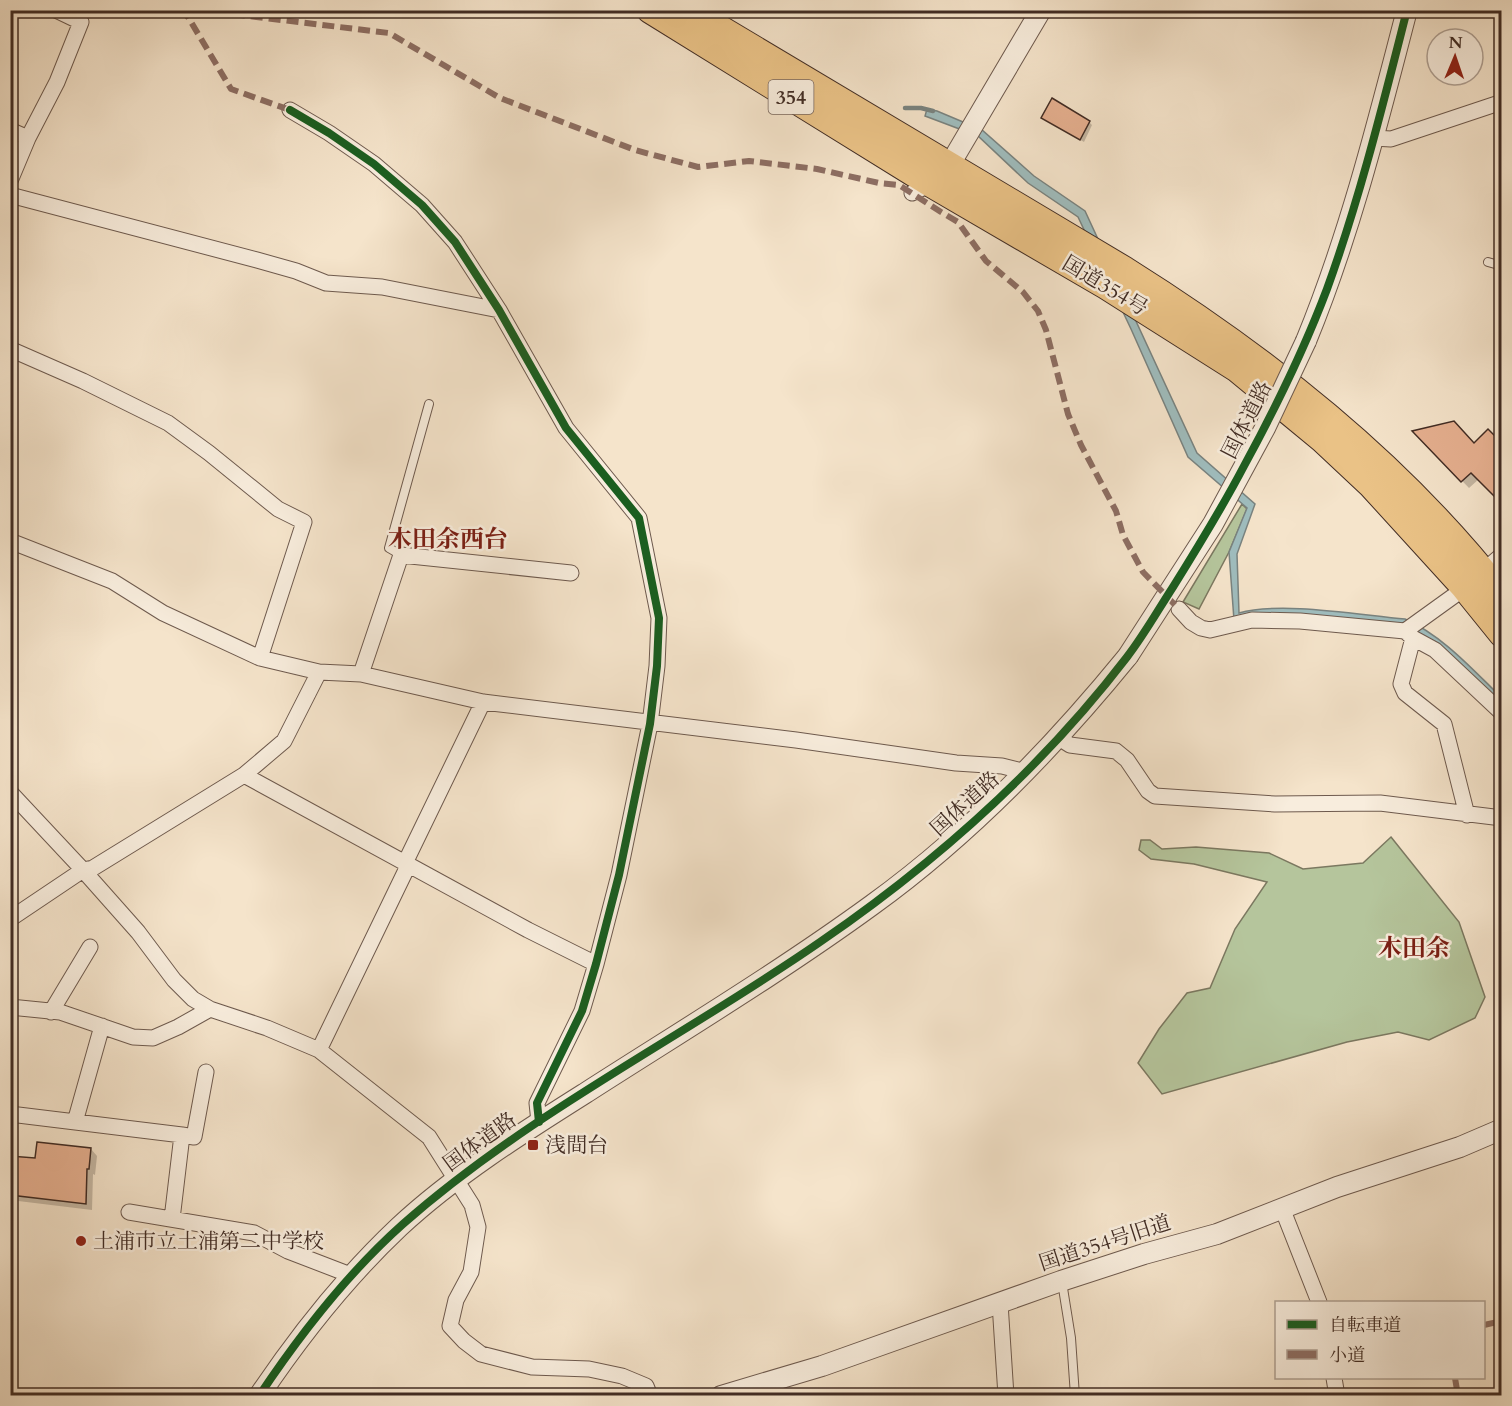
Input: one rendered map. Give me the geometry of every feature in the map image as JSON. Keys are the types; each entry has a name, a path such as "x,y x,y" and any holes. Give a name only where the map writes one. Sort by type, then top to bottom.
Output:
{"highway":[{"name":"国道354号","path":"650,10 921,189 1116,292 1237,369 1323,440 1371,485 1483,571 1502,634"},
{"name":"国道354号","path":"689,10 1125,270 1181,305 1250,353 1349,434 1395,477 1441,522 1502,595"}],"street":[{"path":"10,181 27,138 57,82 81,22 56,10"},
{"path":"921,189 949,166 1041,10"},
{"name":"国体道路","path":"259,1395 302,1335 401,1225 458,1180 539,1122 809,950 875,904 947,845 1026,772 1059,738 1128,656 1213,524 1265,428 1306,341 1327,287 1373,138 1407,10"},
{"path":"1373,138 1392,139 1502,102"},
{"path":"290,110 374,164 422,205 455,242 499,310 566,428 639,518 659,618 657,666 650,724 619,875 597,964 582,1011 537,1103 539,1122"},
{"path":"10,130 27,138"},
{"path":"10,195 296,271 326,283 381,287 499,310"},
{"path":"10,349 83,381 168,423 278,509 304,522 260,658"},
{"path":"10,541 112,581 163,613 260,658 319,672 361,674 483,702 796,740 956,763 1002,766 1026,772"},
{"path":"361,674 401,555 571,573"},
{"path":"1467,815 1444,724 1405,693 1401,684 1409,634 1483,571"},
{"path":"1179,609 1191,622 1210,630 1252,621 1300,621 1409,634 1435,650 1502,713"},
{"path":"12,916 83,870 93,868 244,775 284,741 319,672"},
{"path":"319,1050 406,870 405,863 483,702"},
{"path":"1059,738 1070,745 1116,751 1127,760 1148,791 1155,796 1275,804 1380,803 1502,818"},
{"path":"244,775 528,930 597,964"},
{"path":"10,792 138,932 174,980 193,999 210,1009 267,1028 319,1050 429,1137 472,1205 478,1227 471,1272 456,1300 450,1326 464,1341 481,1354 532,1366 589,1369 622,1376 646,1386 650,1395"},
{"path":"51,1011 90,947"},
{"path":"10,1007 51,1011 77,1017 133,1037 153,1038 210,1009"},
{"path":"75,1122 102,1026"},
{"path":"10,1114 194,1137 206,1072"},
{"name":"国道354号旧道","path":"721,1395 754,1391 1061,1281 1144,1254 1217,1234 1282,1208 1460,1146 1502,1129"},
{"path":"172,1219 182,1136"},
{"path":"1282,1208 1319,1301"},
{"path":"129,1212 254,1233 288,1251 353,1276"},
{"path":"1000,1303 1006,1395"},
{"path":"1334,1379 1337,1395"}],"lane":[{"path":"1488,262 1502,266"},
{"path":"401,555 389,548 429,404"},
{"path":"1061,1281 1071,1338 1076,1395"}],"green space":[{"path":"1242,504 1247,509 1229,552 1199,609 1183,602"},
{"path":"1391,837 1459,922 1485,997 1475,1018 1429,1040 1398,1032 1347,1042 1162,1094 1138,1063 1159,1029 1187,993 1210,988 1235,929 1267,882 1194,864 1151,859 1139,850 1141,840 1150,840 1162,849 1196,847 1269,853 1303,869 1363,863"}],"water":[{"path":"927,109 982,130 1034,176 1085,211 1197,453 1255,504 1237,554 1239,613 1276,608 1405,619 1432,634 1468,664 1501,697 1501,708 1413,631 1234,620 1229,552 1247,508 1188,457 1078,217 1028,183 978,136 925,116"}],"building":[{"path":"1052,98 1090,121 1080,140 1041,118"},
{"path":"1454,421 1474,443 1488,429 1502,443 1502,489 1494,496 1471,473 1461,482 1412,431"},
{"path":"37,1142 91,1148 89,1169 87,1169 86,1204 10,1195 10,1156 35,1158"}],"waterway":[{"path":"905,108 933,111"}],"marked path":[{"path":"180,10 188,17 231,89 290,110"},
{"path":"235,10 240,15 389,33 500,98 635,150 698,167 749,161 817,169 879,183 899,185 958,222 986,261 1023,292 1038,311 1046,330 1068,414 1081,445 1116,511 1123,535 1143,572 1179,609"},
{"path":"1485,1325 1502,1321"},
{"path":"1455,1379 1458,1396"}],"cycle path":[{"path":"259,1396 344,1284 403,1224 502,1146 607,1077 768,977 863,912 905,880 985,812 1023,775 1094,698 1139,640 1201,542 1256,445 1299,357 1327,289 1350,220 1407,10"},
{"path":"290,110 374,164 422,205 455,242 499,310 566,428 639,518 659,618 657,666 650,724 619,875 596,964 582,1011 537,1103 539,1122"}],"place":[{"name":"浅間台","path":"533,1145"},
{"name":"土浦市立土浦第二中学校","path":"81,1241"}],"district":[{"name":"木田余西台","path":"448,539"},
{"name":"木田余","path":"1414,948"}]}
